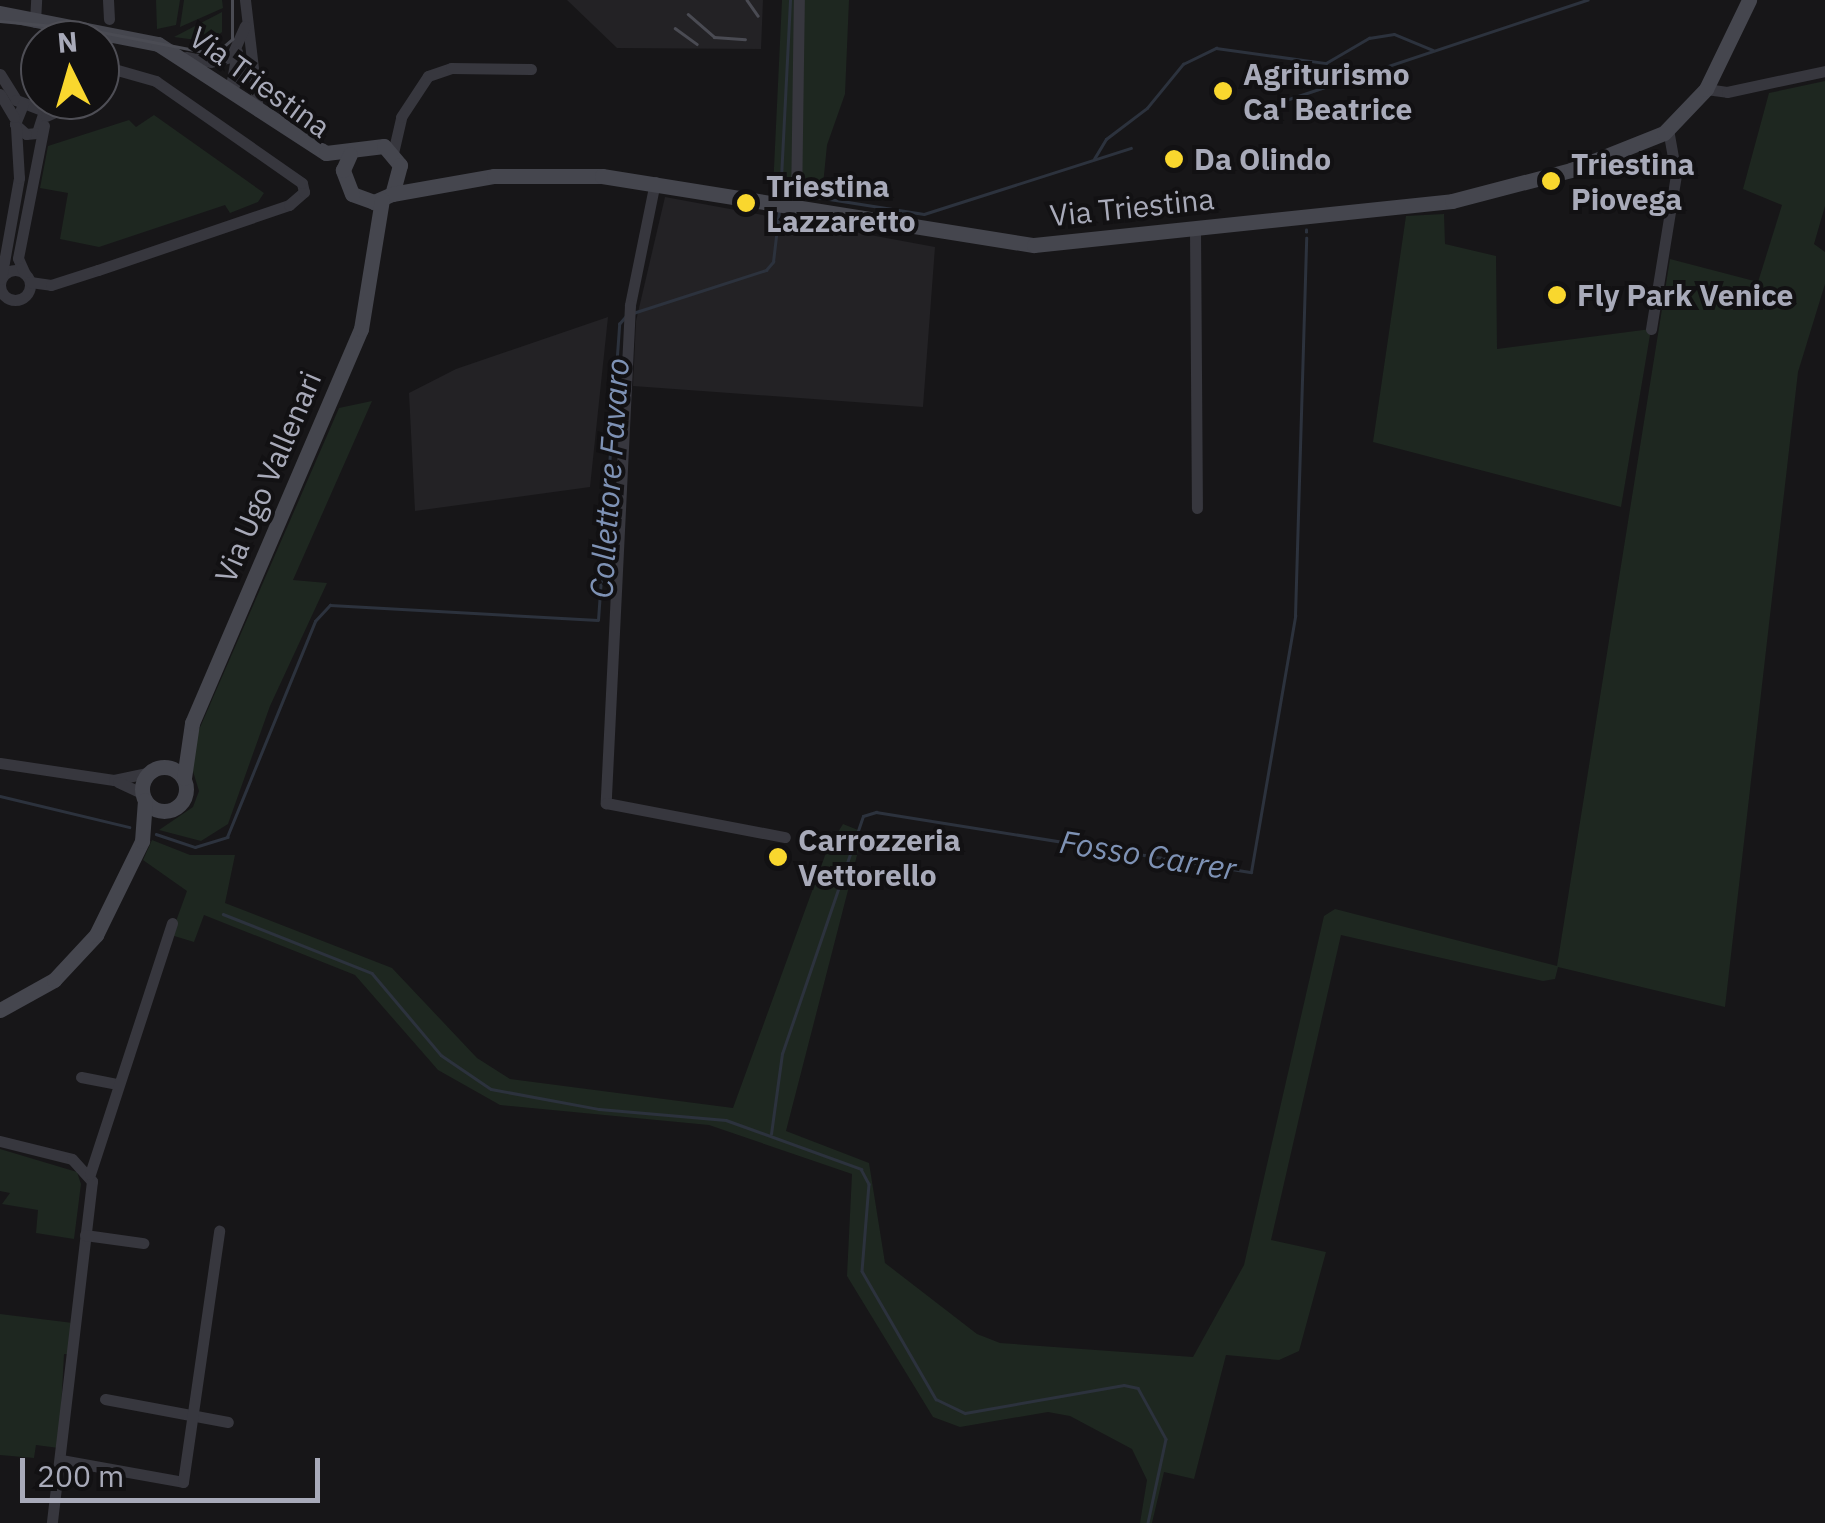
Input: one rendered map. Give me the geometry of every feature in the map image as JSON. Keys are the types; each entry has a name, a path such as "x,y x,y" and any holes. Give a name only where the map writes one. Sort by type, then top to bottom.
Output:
{"street":[{"path":"35,20 36,0"},
{"path":"108,0 109,19"},
{"path":"230,92 242,80 245,0"},
{"path":"794,204 799,0"},
{"name":"Via Triestina","path":"387,197 440,180 534,174 655,182 1017,245 1194,229 1480,195 1615,156 1668,130 1706,88 1749,0"},
{"name":"Via Triestina","path":"3,16 35,20"},
{"name":"Via Triestina","path":"120,36 166,48 261,113 343,180"},
{"path":"166,48 211,62 244,45"},
{"path":"244,45 261,113 316,149 350,154 373,144 401,117 416,88 436,71 531,68"},
{"path":"2,279 9,271 51,285 289,205 304,192 302,183 156,81 120,71"},
{"path":"1706,88 1727,92 1825,71"},
{"path":"0,74 20,100"},
{"path":"0,94 15,122 20,178 2,297 22,298 28,278 18,258 45,121"},
{"path":"15,122 20,111"},
{"path":"350,154 343,180 359,199 387,197 397,159 401,117"},
{"path":"15,122 31,134 45,121"},
{"path":"1651,329 1676,174 1668,130"},
{"path":"373,144 397,159"},
{"name":"Via Triestina","path":"397,159 440,180"},
{"path":"655,182 630,305 606,803 785,838"},
{"name":"Via Ugo Vallenari","path":"0,1010 54,980 87,948 142,841 187,794 184,778 192,723 361,330 387,197"},
{"name":"Via Ugo Vallenari","path":"359,199 375,248"},
{"path":"1194,229 1197,508"},
{"name":"Via Ugo Vallenari","path":"142,841 144,796 153,770 192,723"},
{"path":"0,764 114,780 144,796 156,810 171,810"},
{"path":"114,780 153,770 184,778"},
{"path":"52,1523 89,1171 172,923"},
{"path":"81,1077 116,1084"},
{"path":"0,1140 89,1171"},
{"path":"61,1460 182,1482 219,1230"},
{"path":"85,1235 143,1243"},
{"path":"104,1399 228,1422"}],"shaded area":[{"path":"156,0 180,0 176,25 157,29"},
{"path":"184,0 222,0 223,8 180,27"},
{"path":"567,0 763,0 761,49 617,48"},
{"path":"782,0 849,0 845,94 827,145 823,185 803,182 803,196 773,189"},
{"path":"222,12 222,32 211,42 174,37"},
{"path":"1825,81 1825,206 1814,244 1825,252 1825,284 1798,372 1725,1007 1558,967 1555,979 1543,981 1341,935 1271,1240 1326,1252 1299,1351 1279,1360 1226,1355 1194,1479 1164,1472 1152,1523 1140,1523 1147,1480 1132,1449 1070,1416 1048,1412 960,1427 933,1417 847,1276 852,1174 709,1125 500,1105 438,1070 355,975 204,915 194,942 171,935 187,891 143,860 152,840 190,855 235,855 225,903 392,968 477,1058 510,1079 733,1108 827,850 843,824 863,832 786,1131 869,1163 885,1263 977,1334 1000,1343 1193,1357 1244,1265 1324,916 1335,909 1557,966 1670,259 1758,282 1782,205 1743,189 1769,93"},
{"path":"154,115 264,193 258,202 230,213 225,205 99,247 60,239 68,193 40,188 48,146 129,120 136,127"},
{"path":"665,197 935,247 923,407 633,386 636,321"},
{"path":"1444,214 1445,244 1496,256 1497,349 1651,329 1621,507 1373,442 1406,216"},
{"path":"608,317 590,487 415,511 409,393 456,369"},
{"path":"372,401 293,580 327,583 270,706 228,824 201,841 159,830 193,807 199,791 188,755 339,408"},
{"path":"0,1149 77,1172 81,1184 74,1239 36,1233 38,1210 2,1204 10,1193 0,1191"},
{"path":"0,1314 73,1323 70,1354 64,1354 59,1448 36,1445 34,1458 0,1455"}],"waterway":[{"name":"Collettore Favaro","path":"780,198 790,0"},
{"path":"1280,102 1587,0"},
{"path":"1094,159 1106,139 1147,108 1183,64 1216,48 1326,63 1369,38 1394,34 1433,50"},
{"path":"804,195 924,214 1131,148"},
{"name":"Collettore Favaro","path":"633,313 766,270 773,262 779,211"},
{"name":"Fosso Carrer","path":"771,1134 782,1054 863,816 876,812 1251,872 1295,616 1306,238"},
{"name":"Collettore Favaro","path":"156,834 195,847 227,837 315,621 330,605 598,620 619,324 626,316"},
{"path":"0,796 129,827"},
{"path":"223,914 372,973 441,1055 491,1089 599,1109 726,1120 861,1169 869,1184 862,1271 936,1399 965,1413 1124,1385 1138,1388 1166,1439 1148,1523"}],"tram line":[{"path":"0,21 86,29 215,54 232,39 232,0"},
{"path":"747,0 758,16"},
{"path":"688,14 714,37 745,39"},
{"path":"675,28 697,44"}],"place":[{"name":"Agriturismo Ca' Beatrice","path":"1223,91"},
{"name":"Da Olindo","path":"1174,159"},
{"name":"Triestina Piovega","path":"1551,181"},
{"name":"Triestina Lazzaretto","path":"746,203"},
{"name":"Fly Park Venice","path":"1557,295"},
{"name":"Carrozzeria Vettorello","path":"778,857"}]}
